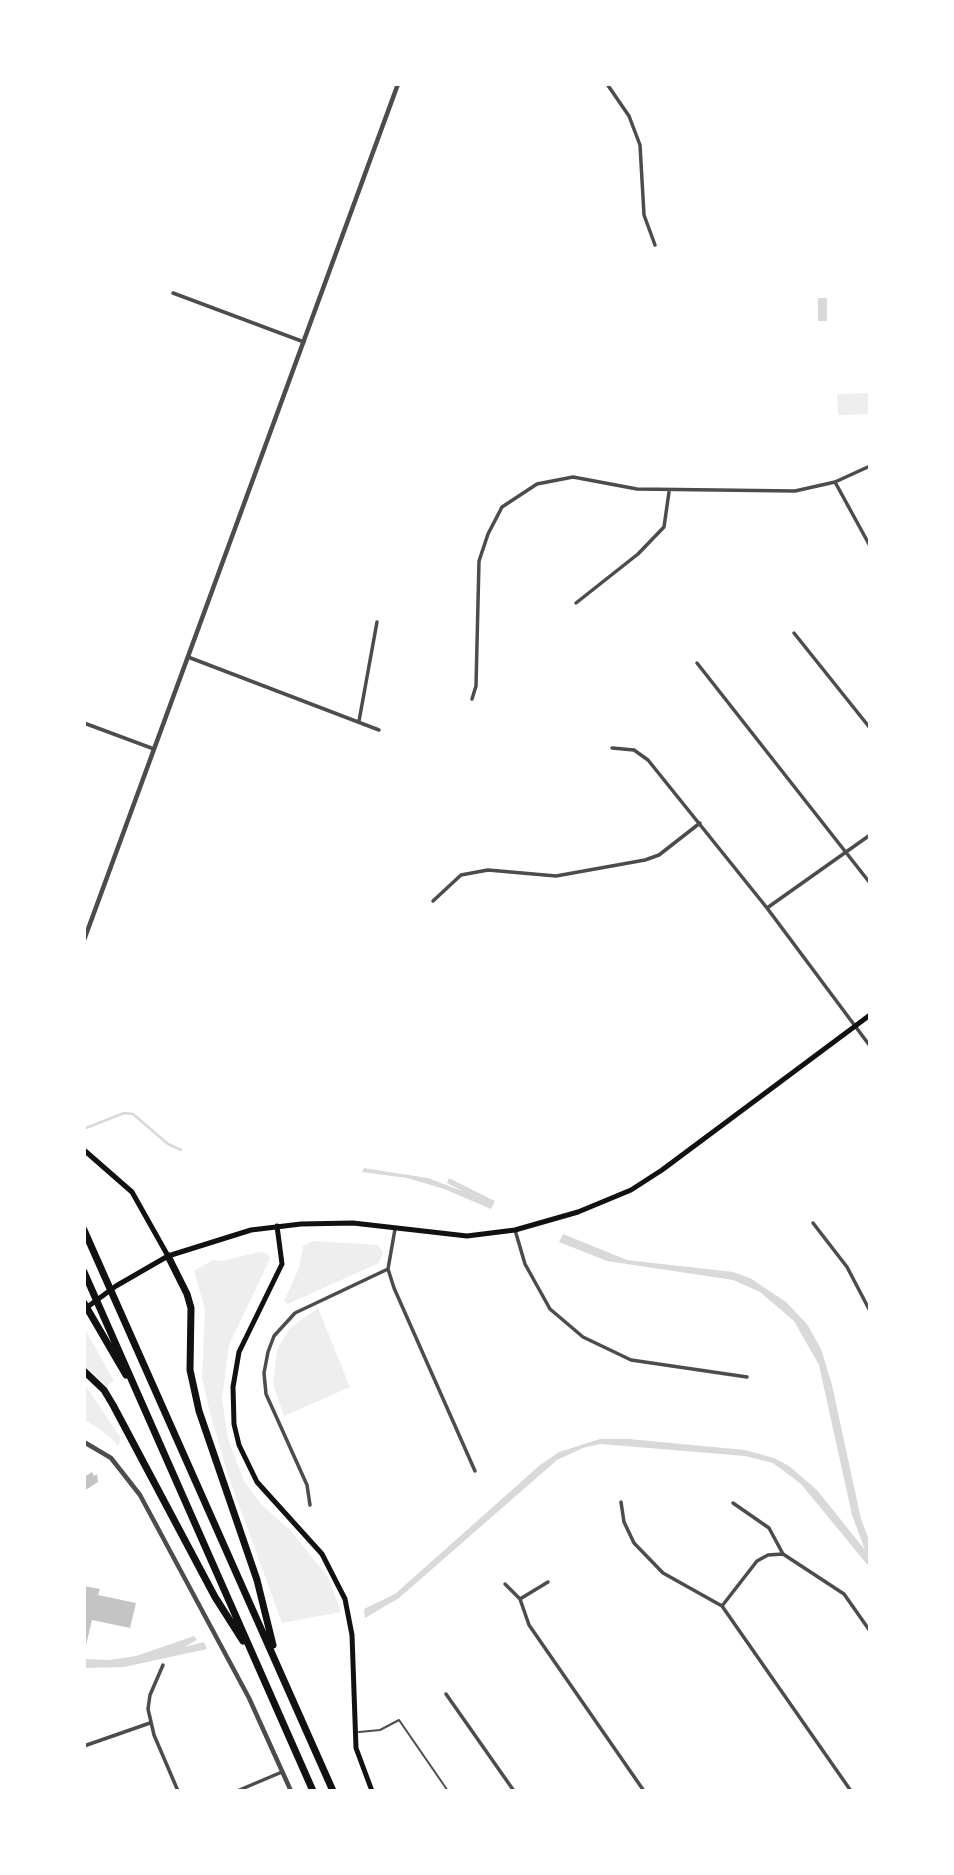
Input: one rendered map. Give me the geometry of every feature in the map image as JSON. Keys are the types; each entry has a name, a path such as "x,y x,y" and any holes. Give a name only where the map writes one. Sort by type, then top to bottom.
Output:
{"highway":[{"path":"84,1230 334,1791"},
{"path":"168,1256 191,1308 190,1370 199,1411 266,1609 275,1656"},
{"path":"84,1272 313,1791"},
{"path":"84,1303 144,1405"},
{"path":"84,1371 104,1390 113,1405 215,1597 255,1660"}],"main road":[{"path":"84,1310 137,1273 168,1256 222,1237 277,1226 353,1223 453,1236 515,1230 579,1212 646,1181 870,1015"},
{"path":"84,1150 132,1192 168,1256"},
{"path":"277,1226 282,1264 239,1352 233,1387 234,1424 239,1445 257,1482 322,1554 345,1599 352,1634 355,1732 363,1773 372,1791"}],"street":[{"path":"84,940 398,84"},
{"path":"607,84 629,116 640,145 644,215 655,246"},
{"path":"173,293 304,342"},
{"path":"472,699 476,687 479,561 488,534 502,507 537,484 573,477 637,489 795,491 835,482 870,466"},
{"path":"835,482 870,546"},
{"path":"576,603 638,554 664,527 669,491"},
{"path":"359,721 377,622"},
{"path":"794,633 870,728"},
{"path":"188,657 379,730"},
{"path":"697,663 870,883"},
{"path":"84,723 155,749"},
{"path":"612,748 641,753 767,908 870,1046"},
{"path":"433,901 461,875 488,870 556,876 645,860 659,855 700,824"},
{"path":"767,908 870,835"},
{"path":"813,1223 847,1267 870,1311"},
{"path":"395,1229 388,1269 475,1471"},
{"path":"515,1230 526,1264 550,1309 583,1337 631,1360 747,1377"},
{"path":"310,1505 307,1485 266,1394 264,1373 268,1352 274,1336 295,1313 388,1269"},
{"path":"84,1442 111,1458 140,1495 247,1695 290,1791"},
{"path":"621,1502 624,1522 646,1558 663,1573 722,1606 851,1791"},
{"path":"733,1503 769,1528 783,1554 844,1594 870,1631"},
{"path":"722,1606 757,1561 768,1555 783,1554"},
{"path":"520,1599 548,1582"},
{"path":"505,1584 520,1599 529,1625 644,1791"},
{"path":"163,1665 150,1695 150,1723 178,1791"},
{"path":"446,1694 514,1791"},
{"path":"84,1746 150,1723"},
{"path":"237,1791 282,1772"}],"lane":[{"path":"355,1732 380,1730 394,1720 399,1720 448,1791"}],"shaded area":[{"path":"818,298 827,298 827,321 818,321"},
{"path":"870,393 870,414 838,415 837,394"},
{"path":"364,1168 428,1178 462,1191 447,1183 449,1178 495,1201 491,1209 444,1189 407,1178 362,1172"},
{"path":"563,1234 627,1260 733,1272 750,1278 786,1302 807,1324 821,1349 832,1385 861,1519 870,1542 870,1568 801,1484 773,1463 745,1456 600,1444 583,1448 557,1460 399,1598 365,1618 364,1609 395,1594 540,1465 559,1452 600,1439 629,1439 745,1450 774,1458 789,1466 817,1490 865,1550 852,1515 819,1365 794,1321 760,1292 733,1280 607,1261 559,1242"},
{"path":"313,1241 378,1245 383,1253 379,1263 288,1304 284,1301 299,1268 303,1246"},
{"path":"259,1252 268,1254 270,1259 229,1345 222,1399 228,1439 244,1481 262,1505 290,1530 328,1577 341,1612 282,1623 228,1475 210,1413 202,1378 205,1309 194,1271 213,1260 222,1261"},
{"path":"318,1308 350,1387 284,1416 273,1384 277,1350 290,1328"},
{"path":"85,1329 114,1381 106,1386 84,1365"},
{"path":"84,1383 120,1437 119,1446 100,1429 84,1420"},
{"path":"194,1636 197,1640 184,1647 204,1642 207,1649 124,1667 84,1668 84,1659 110,1660 136,1656"}],"building":[{"path":"92,1472 94,1476 97,1474 98,1482 84,1491 84,1477"},
{"path":"84,1586 100,1589 98,1595 136,1603 130,1628 92,1620 85,1650"}],"waterway":[{"path":"86,1128 124,1113 133,1114 168,1144 181,1150"}]}
